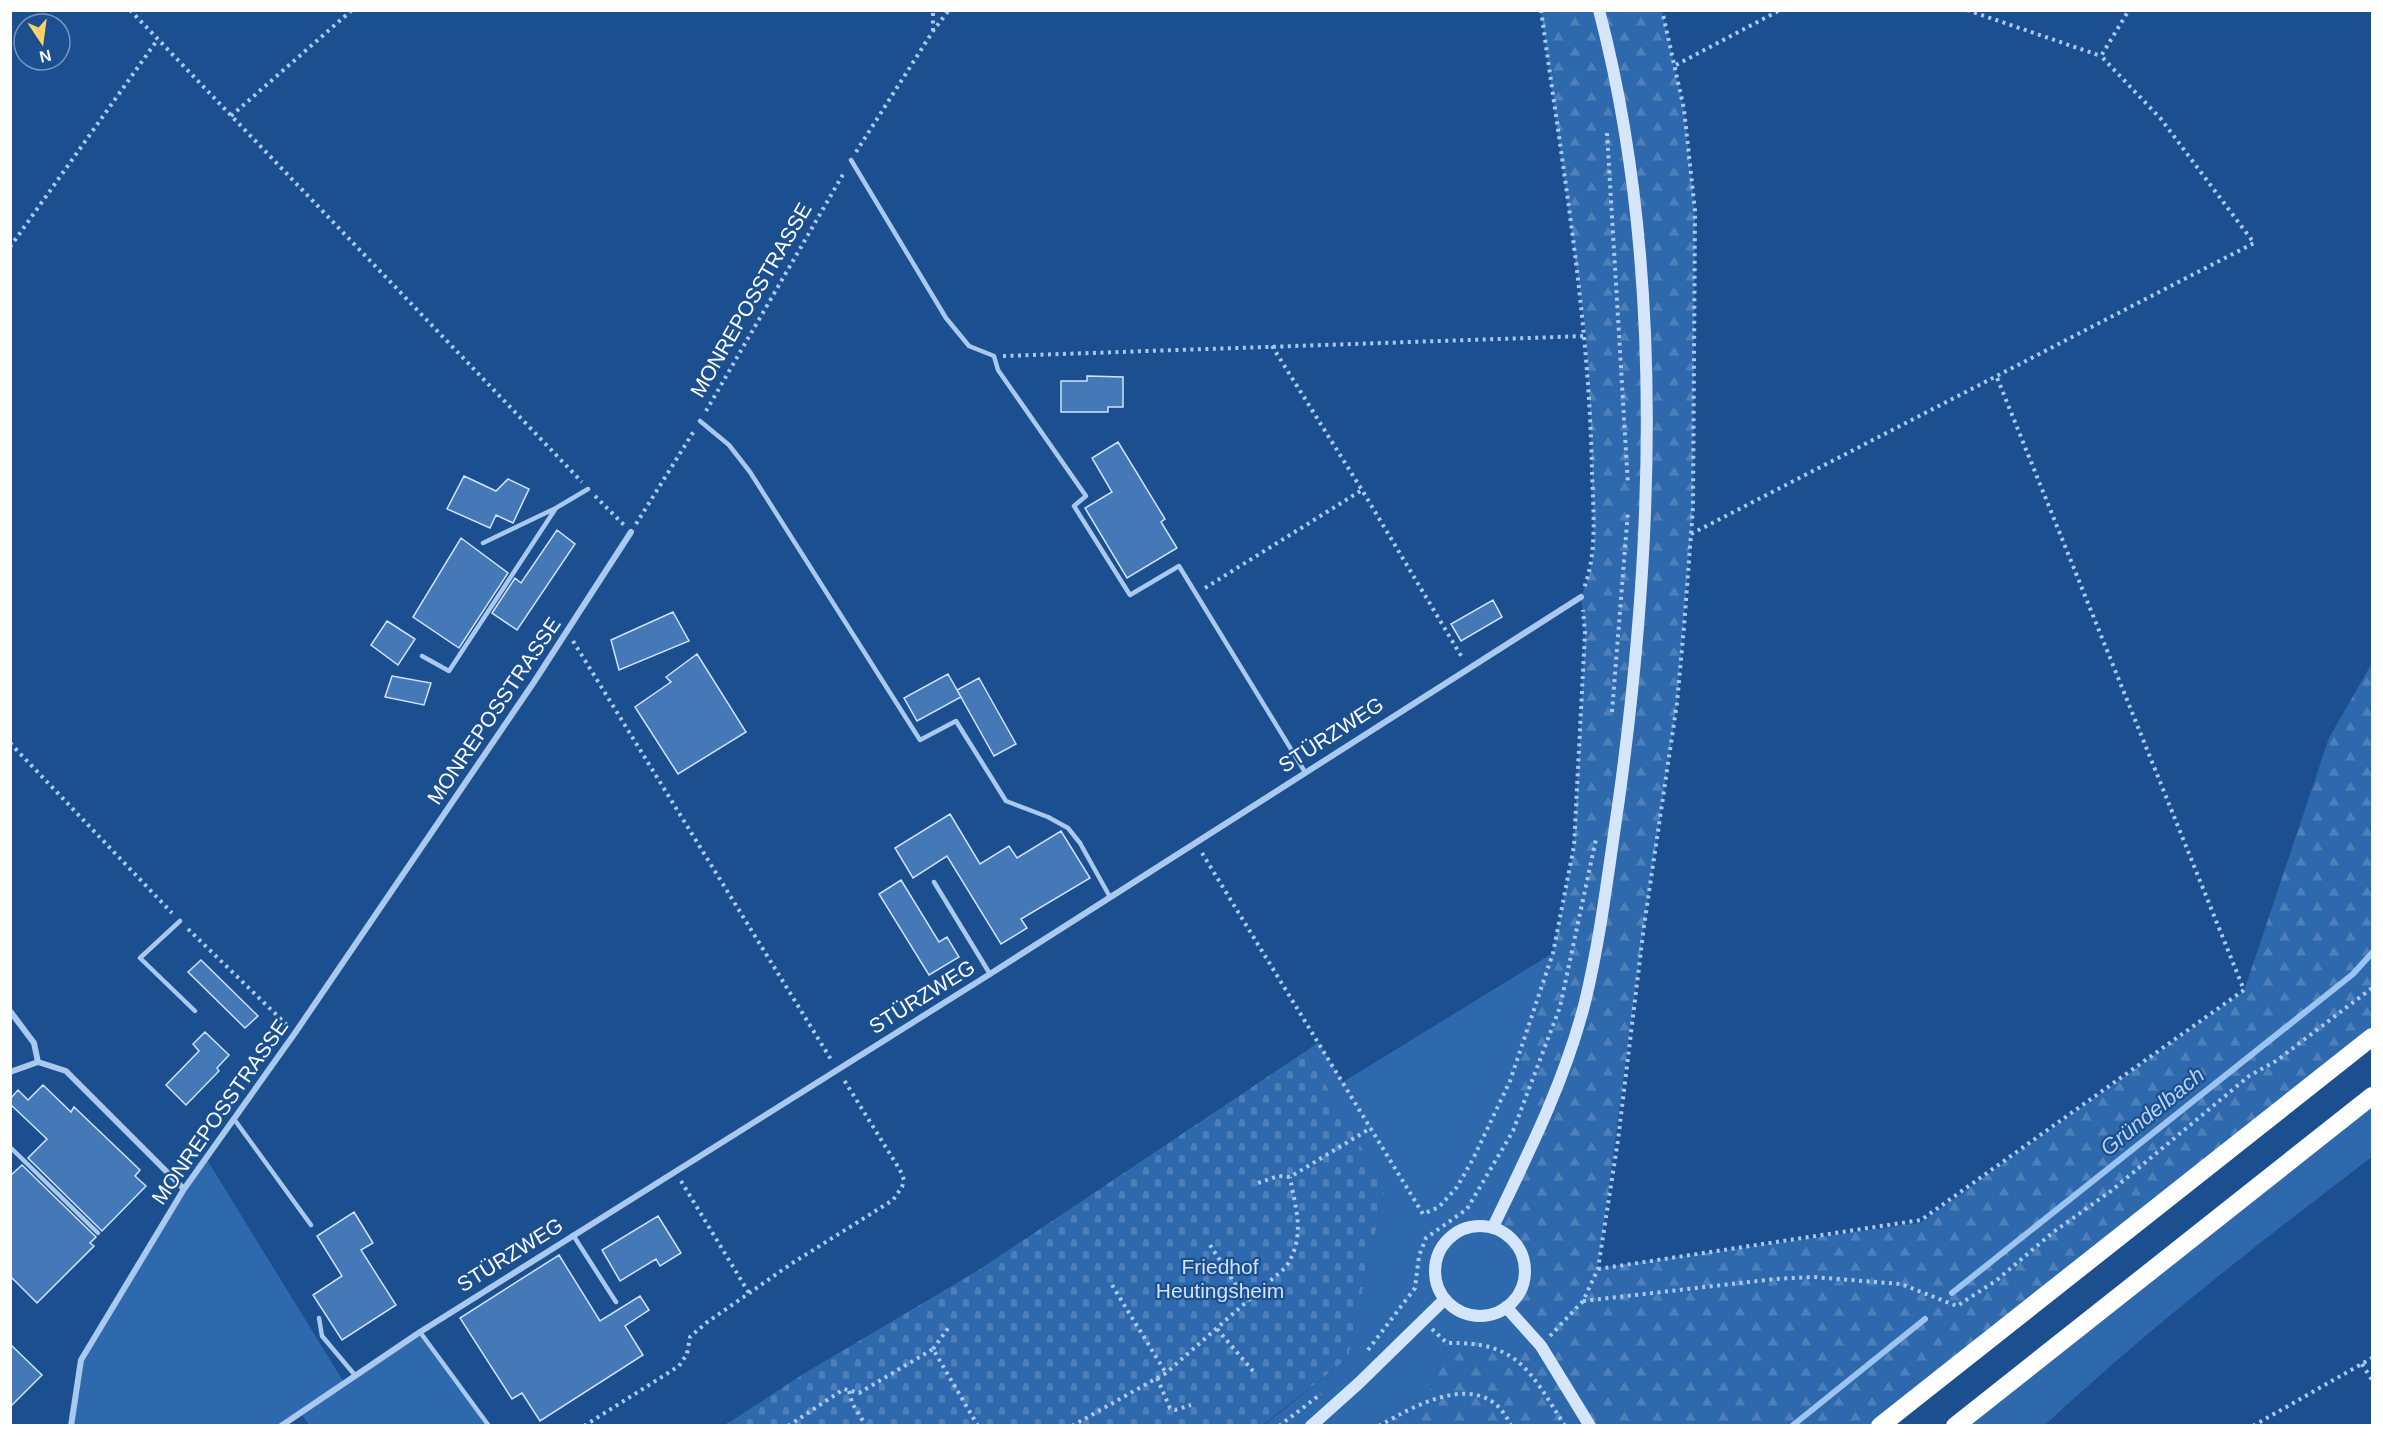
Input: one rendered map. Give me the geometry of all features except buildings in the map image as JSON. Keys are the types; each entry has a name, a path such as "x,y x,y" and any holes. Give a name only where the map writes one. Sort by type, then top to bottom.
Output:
{"highway":[{"path":"1880,1425 2373,1037"},
{"path":"1955,1425 2373,1096"}],"main road":[{"path":"1493,1227 1546,1116 1572,1046 1585,1001 1614,835 1639,623 1647,495 1646,393 1639,259 1626,142 1599,10"},
{"path":"1477,1225 1493,1227 1506,1234 1516,1244 1523,1256 1525,1270 1517,1297 1506,1307 1494,1313 1468,1314 1455,1309 1445,1299 1437,1285 1434,1269 1438,1253 1447,1239 1461,1229 1477,1225"},
{"path":"1311,1425 1359,1383 1445,1299"},
{"path":"1506,1307 1541,1346 1590,1425"}],"street":[{"name":"MONREPOSSTRASSE","path":"71,1425 81,1360 184,1189 295,1033 568,632 631,532"},
{"name":"STÜRZWEG","path":"281,1425 354,1374 990,974 1581,597"},
{"path":"10,1011 34,1043 38,1062"},
{"path":"10,1072 38,1062 66,1071 184,1189"}],"lane":[{"path":"851,160 946,318 969,346 994,356 1002,376 1086,496 1074,506 1130,595 1179,566 1305,772"},
{"path":"700,421 729,445 750,472 920,740 956,721 1006,801 1048,817 1068,828 1080,843 1110,897"},
{"path":"483,543 556,508 588,489"},
{"path":"422,656 449,671 556,508"},
{"path":"934,882 990,974"},
{"path":"180,921 140,958 195,1011"},
{"path":"234,1119 311,1225"},
{"path":"10,1147 98,1233"},
{"path":"573,1235 616,1302"},
{"path":"319,1318 322,1336 354,1374"},
{"path":"420,1332 489,1425"}],"path":[{"path":"130,10 631,532"},
{"path":"231,116 352,10"},
{"path":"933,10 933,31"},
{"name":"MONREPOSSTRASSE","path":"631,532 700,421 851,160 933,31 949,10"},
{"path":"1196,842 1423,1214 1439,1207 1457,1186 1510,1081 1553,953 1574,846 1585,633 1581,597 1594,549 1591,430 1586,336 1541,10"},
{"path":"1541,1346 1583,1301 1598,1269 1677,703 1690,534 1696,235 1691,161 1676,65 1662,10"},
{"path":"1676,65 1780,10"},
{"path":"1690,534 2254,243 2161,119 2101,56 1967,10"},
{"path":"2101,56 2129,10"},
{"path":"10,247 158,39"},
{"path":"1607,127 1629,493"},
{"path":"994,356 1586,336"},
{"path":"1272,346 1362,490 1468,668"},
{"path":"1598,1269 1920,1220 2244,990 1996,375"},
{"path":"1196,593 1362,490"},
{"path":"1612,719 1628,505"},
{"path":"568,632 900,1170 904,1180 899,1194 885,1206 749,1293 694,1332 690,1337 687,1354 679,1366 584,1425"},
{"path":"10,743 180,921 295,1033"},
{"path":"1368,1351 1415,1288 1419,1256 1426,1238 1467,1209 1513,1131 1560,1007 1596,835"},
{"path":"1583,1301 1608,1296 1813,1277 1901,1284 1957,1305 1997,1280 2052,1233 2111,1191 2249,1076 2285,1054 2373,988"},
{"path":"1258,1183 1278,1176 1290,1177 1371,1128"},
{"path":"674,1171 749,1293"},
{"path":"1072,1425 1167,1373 1286,1267 1296,1251 1300,1233 1290,1177"},
{"path":"1210,1245 1246,1302"},
{"path":"1112,1285 1167,1373"},
{"path":"1423,1319 1447,1343 1477,1342 1513,1356 1538,1383 1565,1425"},
{"path":"788,1425 844,1389 859,1393 933,1349 949,1327"},
{"path":"1217,1329 1253,1371"},
{"path":"933,1349 978,1425"},
{"path":"2253,1425 2373,1358"},
{"path":"2362,1364 2373,1380"},
{"path":"1157,1378 1170,1408 1175,1410 1191,1405"},
{"path":"1279,1425 1325,1390"},
{"path":"849,1391 852,1403 866,1425"},
{"path":"1379,1425 1426,1401 1445,1394 1459,1394 1490,1401 1502,1411 1511,1425"}],"green space":[{"path":"1541,11 1662,11 1684,109 1695,211 1693,508 1677,703 1644,926 1598,1268 1920,1223 2244,991 2329,738 2372,663 2372,1037 1880,1425 1379,1426 1426,1401 1447,1343 1477,1342 1513,1356 1541,1345 1506,1307 1521,1285 1524,1263 1514,1243 1493,1227 1546,1116 1510,1081 1553,953 1574,847 1585,633 1581,597 1589,575 1594,548 1586,336"},
{"path":"1553,953 1510,1081 1546,1116 1506,1234 1519,1252 1524,1270 1520,1289 1507,1307 1541,1346 1513,1356 1477,1342 1447,1343 1426,1401 1379,1425 1263,1426 1348,1358 1385,1188 1306,1051 1318,1042 1343,1082"},
{"name":"Friedhof Heutingsheim","path":"1306,1051 1385,1188 1348,1358 1263,1425 725,1425 805,1373 977,1271"},
{"path":"2372,1096 2372,1157 2205,1287 2045,1425 1955,1426"},
{"path":"206,1158 343,1381 420,1332 489,1425 309,1425 300,1412 281,1425 71,1426 81,1360"}],"waterway":[{"name":"Gründelbach","path":"1952,1293 2353,974 2372,953"},
{"name":"Gründelbach","path":"1792,1426 1925,1319"}]}
